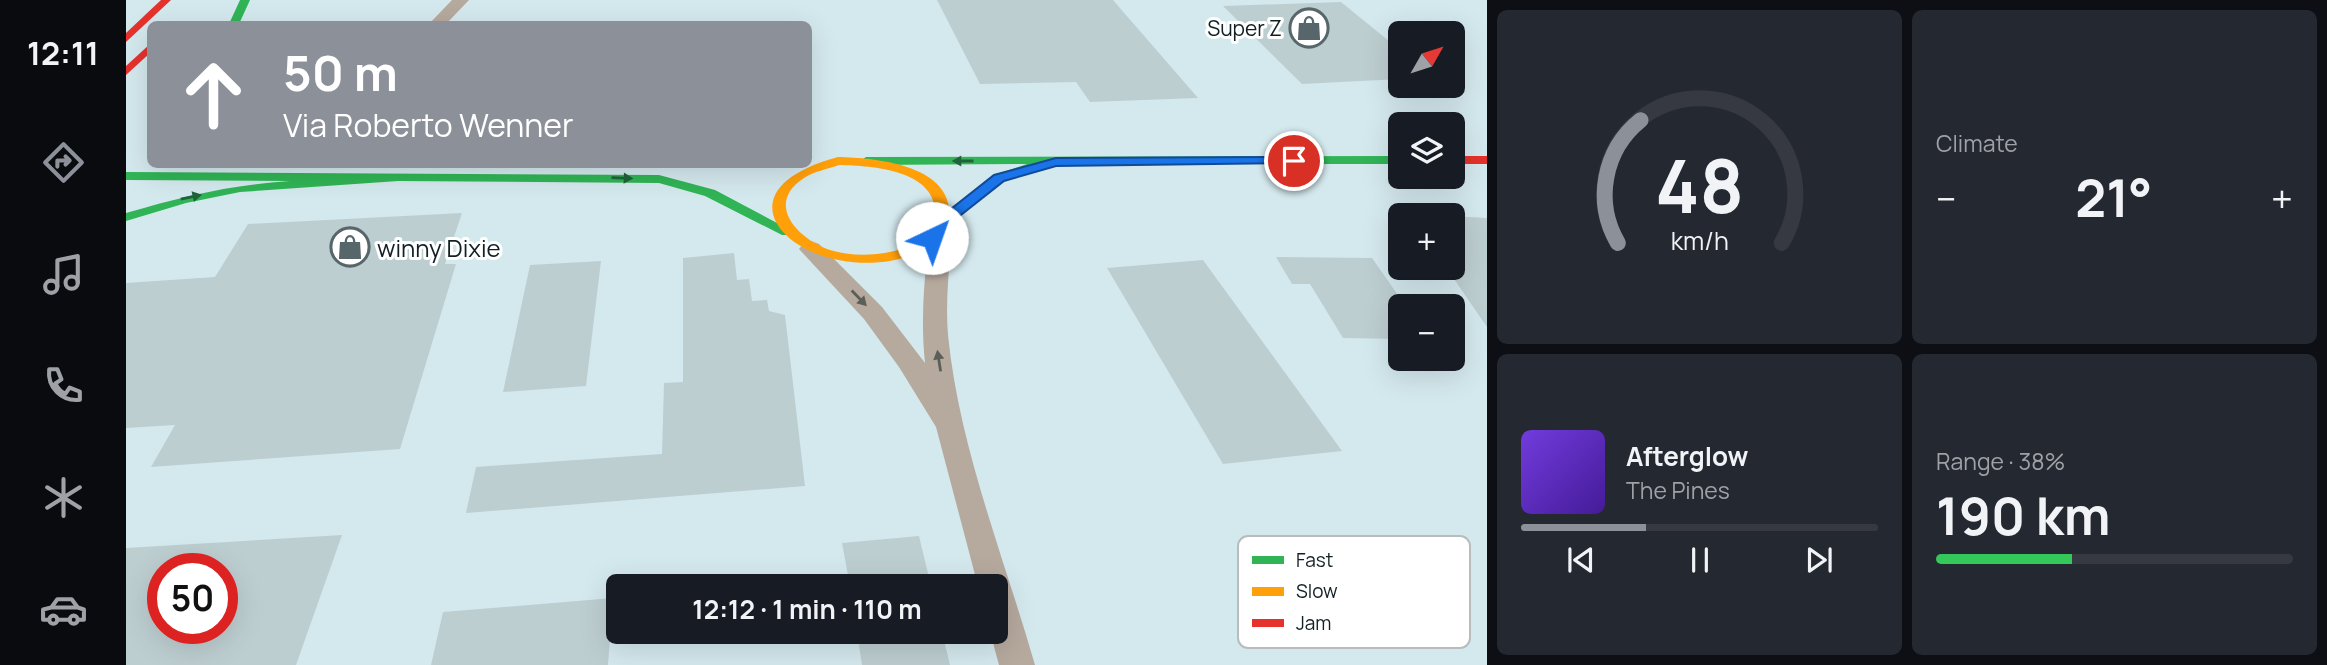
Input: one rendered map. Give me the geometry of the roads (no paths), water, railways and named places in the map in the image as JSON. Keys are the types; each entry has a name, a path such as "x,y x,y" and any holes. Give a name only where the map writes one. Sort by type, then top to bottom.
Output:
{"main road":[{"path":"126,39 166,0"},
{"path":"235,21 245,0"},
{"path":"126,72 147,50"},
{"path":"126,160 147,160"},
{"path":"866,160 909,171 926,181 937,194 943,208 942,223"},
{"path":"812,161 1388,160"},
{"path":"1465,160 1487,160"},
{"path":"787,232 779,219 781,193 803,173 838,161"},
{"path":"126,176 659,179 690,184 714,193 787,232 811,249 836,257 863,260 891,258 923,244 932,238 942,223 999,178 1056,162"},
{"path":"126,217 184,198 243,188 366,182 406,177"}],"street":[{"path":"440,21 461,0"},
{"path":"942,223 935,298 935,335 950,428 991,574"},
{"path":"811,249 873,313 909,360 950,428"},
{"path":"1008,633 1017,665"}],"place":[{"name":"Super Z","path":"1309,28"},
{"name":"winny Dixie","path":"350,247"}]}
